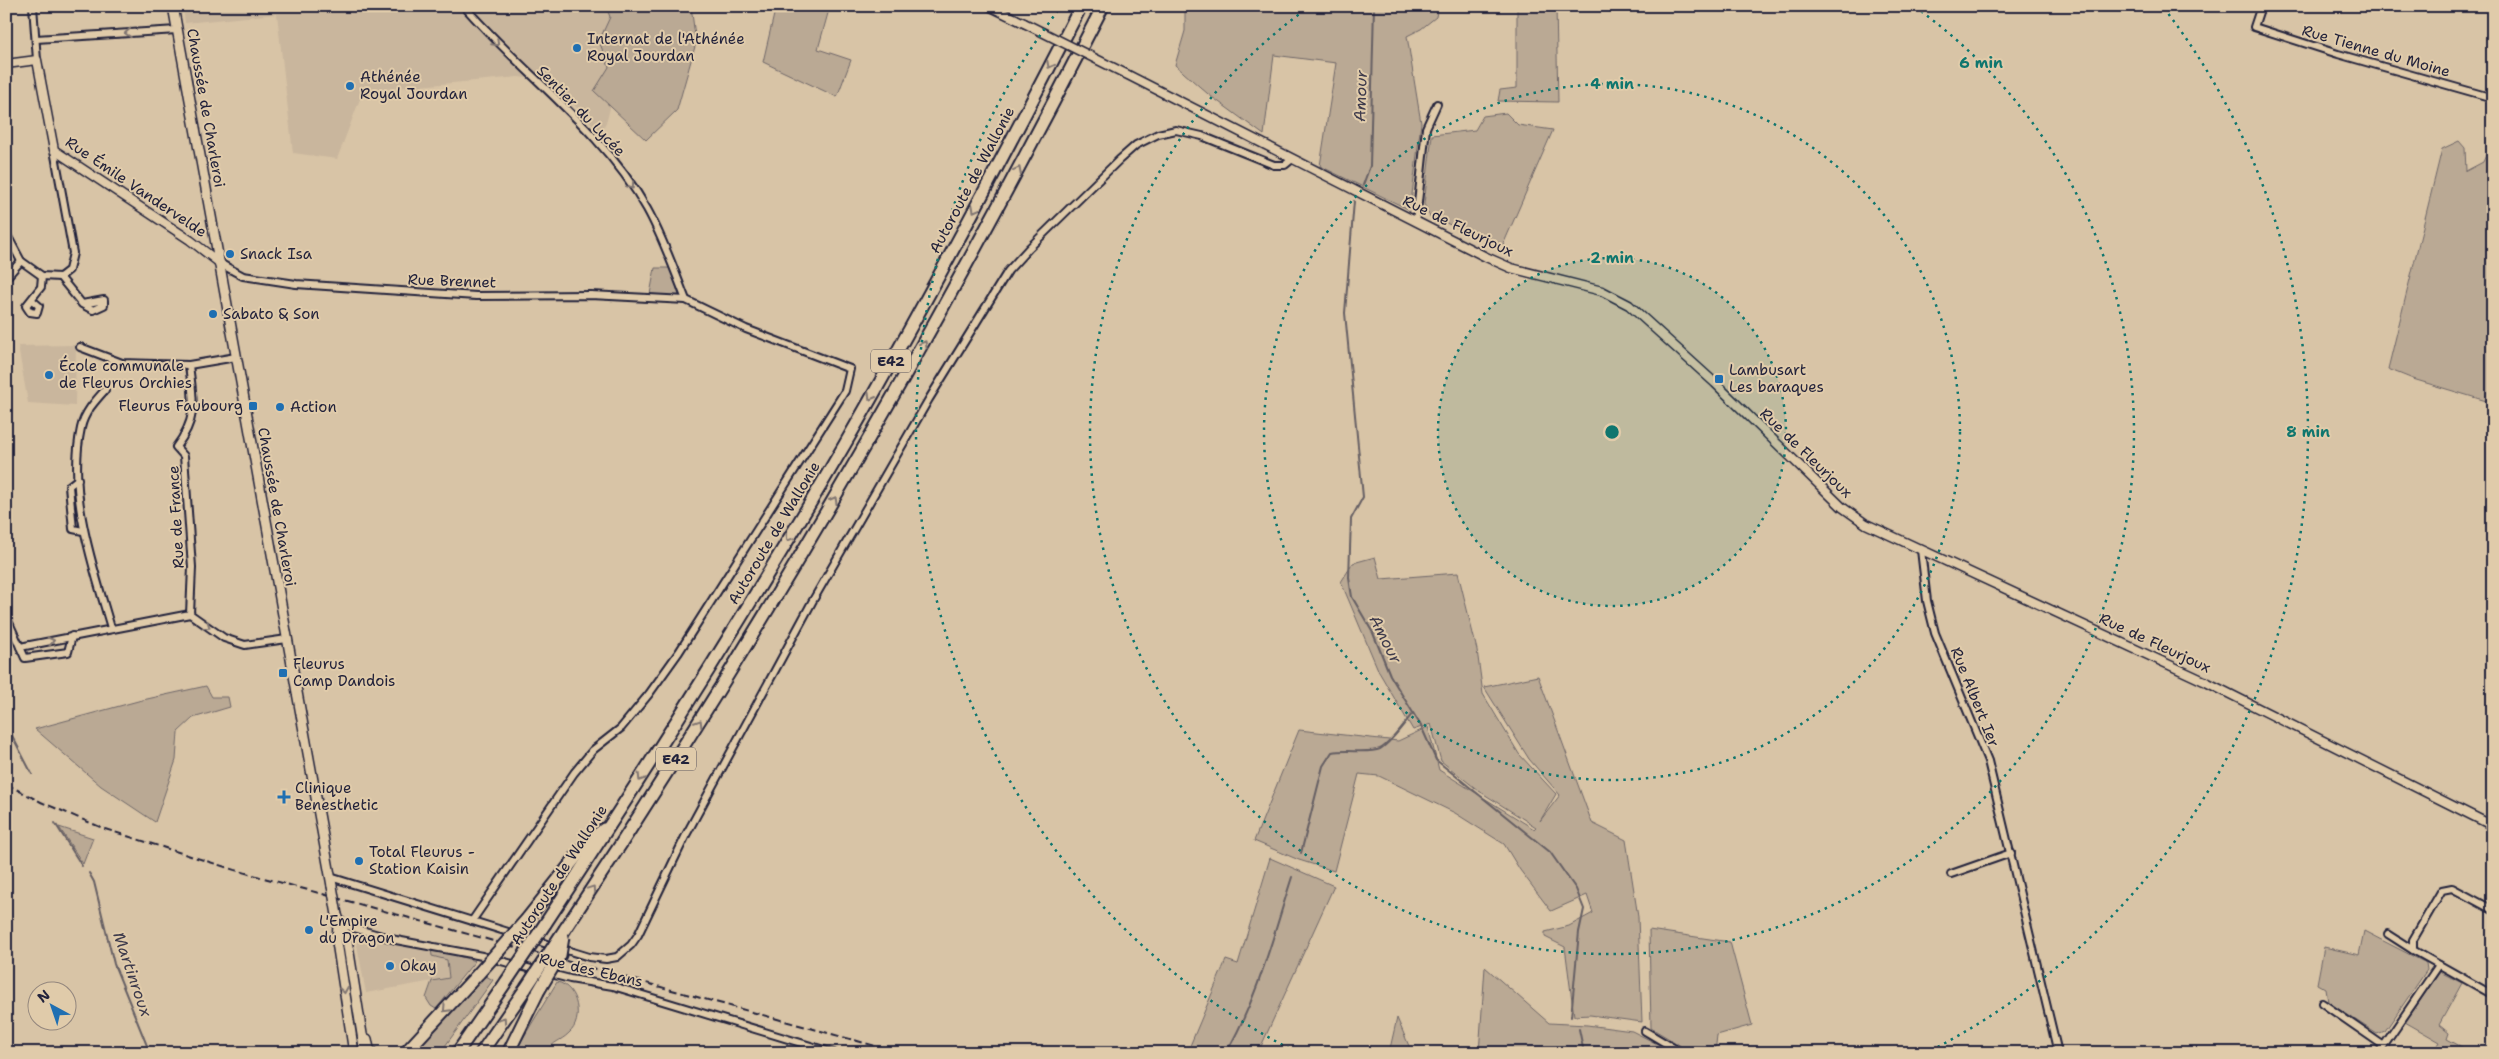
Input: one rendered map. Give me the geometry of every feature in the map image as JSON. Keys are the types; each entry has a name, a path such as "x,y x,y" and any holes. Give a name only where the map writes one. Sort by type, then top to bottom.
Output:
{"highway":[{"name":"Autoroute de Wallonie","path":"457,1053 613,822 766,577 854,426 968,223 1080,6"},
{"name":"E42","path":"481,1053 565,930 702,718 783,587 862,453 984,234 1103,6"},
{"path":"405,1053 527,919 588,842 613,822"},
{"path":"508,1053 538,992 560,955 565,930"}],"main road":[{"name":"Chaussée de Charleroi","path":"173,6 221,264 337,919"},
{"path":"337,919 346,940 365,1053"},
{"path":"337,919 336,942 354,1053"},
{"path":"342,973 352,972"},
{"path":"356,1001 361,1010 369,1049 373,1053"}],"street":[{"name":"Rue Émile Vandervelde","path":"34,6 37,60 54,150 190,240 221,264"},
{"name":"Sentier du Lycée","path":"464,6 493,39 589,133 617,167 646,208 668,253 686,300"},
{"name":"Rue de Fleurjoux","path":"989,6 1126,74 1291,160 1511,268 1602,291 1628,304 1708,377 1842,507 1866,524 2204,681 2493,826"},
{"name":"Rue Tienne du Moine","path":"2261,6 2254,27 2338,54 2493,98"},
{"path":"36,39 177,30"},
{"path":"6,64 37,60"},
{"path":"1416,221 1426,128 1437,104"},
{"path":"331,882 472,921 589,957 606,959 617,957 624,952 638,935 686,835 812,602 935,390 1008,271 1119,160 1136,145 1158,134 1176,130 1202,136 1274,164 1285,165 1291,160"},
{"path":"6,233 21,261 42,276 60,277 69,270 73,253 54,150"},
{"path":"6,278 21,261"},
{"name":"Rue Brennet","path":"221,264 244,276 296,284 476,296 591,295 686,300"},
{"path":"32,300 41,287 42,276"},
{"path":"60,277 82,304"},
{"path":"472,921 574,774 593,750 621,728 674,659 763,523 849,382 850,369 746,329 686,300"},
{"path":"80,347 122,363 189,365 236,357"},
{"name":"Rue de France","path":"189,365 194,410 189,426 176,447 184,456 192,567 190,614"},
{"path":"105,390 86,413 81,428 78,479 70,486 73,530 83,531 110,628"},
{"name":"Rue Albert Ier","path":"1921,550 1927,601 1935,633 1988,761 2058,1053"},
{"path":"20,647 110,628 190,614 224,638 245,645 287,639"},
{"path":"6,616 25,658 68,652 72,636"},
{"path":"1951,874 2011,853"},
{"path":"2413,950 2413,940 2442,890 2452,888 2493,910"},
{"name":"Rue des Ebans","path":"337,919 396,940 482,956 570,979 613,986 834,1053"},
{"path":"2388,934 2493,996"},
{"path":"2379,1053 2439,965"},
{"path":"2322,1003 2384,1046"},
{"path":"1645,1031 1682,1053"}],"shaded area":[{"name":"Athénée Royal Jourdan","path":"183,6 617,6 619,72 607,120 601,133 551,81 518,77 363,91 337,159 293,153 277,14 185,23"},
{"path":"606,6 691,6 696,43 677,110 646,140 594,91 609,67 599,41 610,17"},
{"path":"776,6 830,6 818,49 851,60 837,97 763,62"},
{"path":"1185,6 1438,6 1436,17 1421,29 1407,36 1421,123 1410,210 1320,166 1336,63 1274,55 1264,135 1208,94 1175,65 1185,31"},
{"path":"1517,6 1556,6 1558,102 1498,101 1500,90 1517,88"},
{"path":"1506,113 1518,125 1553,130 1503,245 1430,217 1424,204 1432,135 1475,130 1483,116"},
{"path":"2493,139 2493,403 2413,379 2388,369 2442,149 2459,141 2465,148 2466,171 2483,162"},
{"path":"655,268 672,268 679,296 650,294"},
{"name":"École communale de Fleurus Orchies","path":"76,345 75,406 28,403 18,346"},
{"path":"1375,557 1381,579 1458,573 1477,650 1483,694 1519,754 1556,794 1540,821 1560,795 1529,759 1484,687 1538,676 1592,823 1626,840 1638,917 1642,1022 1590,1015 1574,1016 1565,947 1545,937 1545,932 1569,926 1593,913 1587,895 1551,911 1520,870 1504,844 1455,813 1379,776 1359,774 1334,871 1299,860 1254,841 1299,730 1398,741 1428,727 1439,770 1534,829 1536,827 1479,791 1441,761 1431,724 1413,730 1379,672 1341,582 1353,563"},
{"path":"206,686 212,697 228,697 230,707 193,718 178,732 176,760 155,822 101,786 35,729 138,701"},
{"path":"59,827 93,838 83,864"},
{"path":"1270,858 1334,886 1258,1053 1187,1053 1226,960 1238,964"},
{"path":"1649,930 1730,942 1752,1025 1717,1035 1715,1053 1689,1053 1651,1028"},
{"path":"363,931 430,948 432,956 447,960 449,978 366,993 356,939 361,939"},
{"path":"2364,931 2426,963 2427,970 2385,1031 2377,1034 2328,1002 2326,989 2317,984 2324,947 2359,955"},
{"path":"431,948 475,961 436,1009 431,1006 426,998 432,981 449,978 447,960 432,956"},
{"path":"1485,967 1549,1023 1587,1025 1632,1031 1675,1053 1479,1053"},
{"path":"2440,972 2462,983 2439,1025 2449,1033 2447,1039 2473,1053 2433,1053 2440,1042 2405,1022"},
{"path":"484,975 493,980 440,1053 411,1053"},
{"path":"557,982 570,990 574,997 577,1013 574,1028 546,1053 514,1053"},
{"path":"1397,1018 1412,1053 1389,1053"}],"waterway":[{"name":"Amour","path":"1363,185 1370,166 1374,6"},
{"name":"Amour","path":"1354,201 1345,313 1363,497 1351,519 1349,578 1352,597 1373,633 1390,675 1421,726 1436,760 1550,852 1576,889 1584,909 1579,932 1571,1017"},
{"path":"1301,853 1323,766 1332,752 1380,749 1393,738 1412,714"},
{"name":"Martinroux","path":"6,724 32,774"},
{"name":"Martinroux","path":"55,823 82,866"},
{"name":"Martinroux","path":"89,873 94,882 114,964 150,1053"},
{"path":"1226,1053 1256,989 1292,877"},
{"name":"Amour","path":"1579,1029 1584,1053"}],"railway":[{"path":"6,784 41,802 105,829 235,870 901,1053"}],"place":[{"name":"Internat de l'Athénée Royal Jourdan","path":"577,48"},
{"name":"Athénée Royal Jourdan","path":"350,86"},
{"name":"Snack Isa","path":"230,254"},
{"name":"Sabato & Son","path":"213,314"},
{"name":"École communale de Fleurus Orchies","path":"49,375"},
{"name":"Lambusart Les baraques","path":"1719,379"},
{"name":"Fleurus Faubourg","path":"253,406"},
{"name":"Action","path":"280,407"},
{"name":"Fleurus Camp Dandois","path":"283,673"},
{"name":"Clinique Benesthetic","path":"284,797"},
{"name":"Total Fleurus - Station Kaisin","path":"359,861"},
{"name":"L'Empire du Dragon","path":"309,930"},
{"name":"Okay","path":"390,966"}]}
